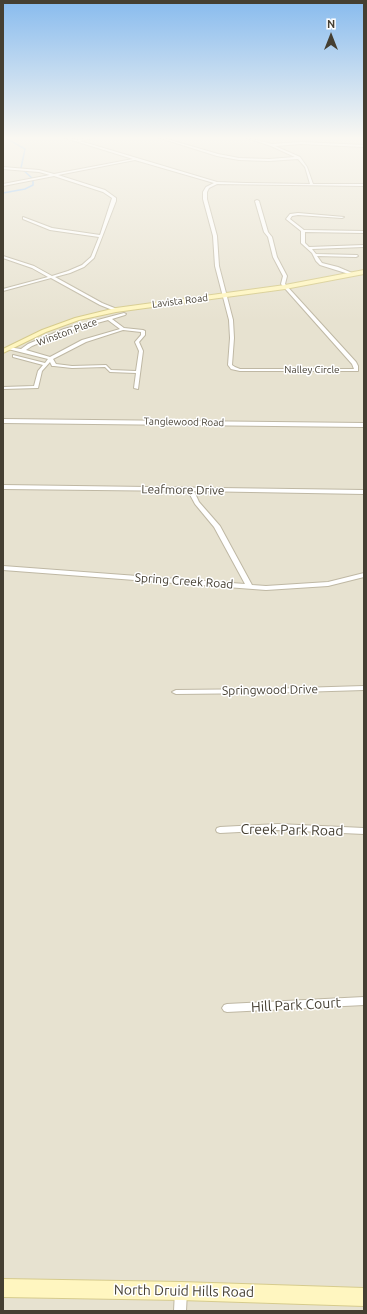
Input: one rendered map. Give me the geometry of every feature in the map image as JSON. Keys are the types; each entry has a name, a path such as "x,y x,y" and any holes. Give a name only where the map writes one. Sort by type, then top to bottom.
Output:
{"main road":[{"name":"Lavista Road","path":"3,351 44,331 78,319 116,310 285,287 364,272"},
{"name":"North Druid Hills Road","path":"3,1288 181,1291 364,1297"}],"street":[{"path":"3,290 83,266 92,257 114,198"},
{"path":"205,198 215,236 217,266 225,296"},
{"path":"257,201 266,232 270,237 283,271 283,284 285,287"},
{"path":"342,217 298,214 288,217 288,219 303,231 364,232"},
{"path":"24,218 51,229 101,236"},
{"path":"303,231 303,243 314,253 314,256 321,264 341,269 351,274"},
{"path":"308,248 364,246"},
{"path":"314,256 356,256"},
{"path":"3,257 27,264 53,276 101,304 116,310"},
{"name":"Nalley Circle","path":"225,296 231,320 232,338 230,365 233,368 240,370 356,370 356,366 348,356 285,287"},
{"name":"Winston Place","path":"22,351 30,345 66,330 124,314"},
{"name":"Winston Place","path":"108,318 123,329"},
{"name":"Winston Place","path":"3,388 36,387 40,371 50,358 84,341 123,329 143,331 143,335 137,342 141,351 136,388"},
{"name":"Winston Place","path":"17,344 38,354"},
{"name":"Winston Place","path":"10,348 50,358 54,365 106,366 110,371 138,372"},
{"path":"15,356 45,364"},
{"name":"Tanglewood Road","path":"3,421 364,425"},
{"name":"Leafmore Drive","path":"3,487 364,492"},
{"path":"190,490 217,526 249,586"},
{"name":"Spring Creek Road","path":"3,568 266,588 328,584 364,576"},
{"name":"Springwood Drive","path":"176,692 364,688"},
{"name":"Creek Park Road","path":"220,830 278,827 364,831"},
{"name":"Hill Park Court","path":"227,1008 364,1001"},
{"path":"180,1311 181,1291"}],"shaded area":[{"path":"3,198 364,198 364,1311 3,1311"}]}
